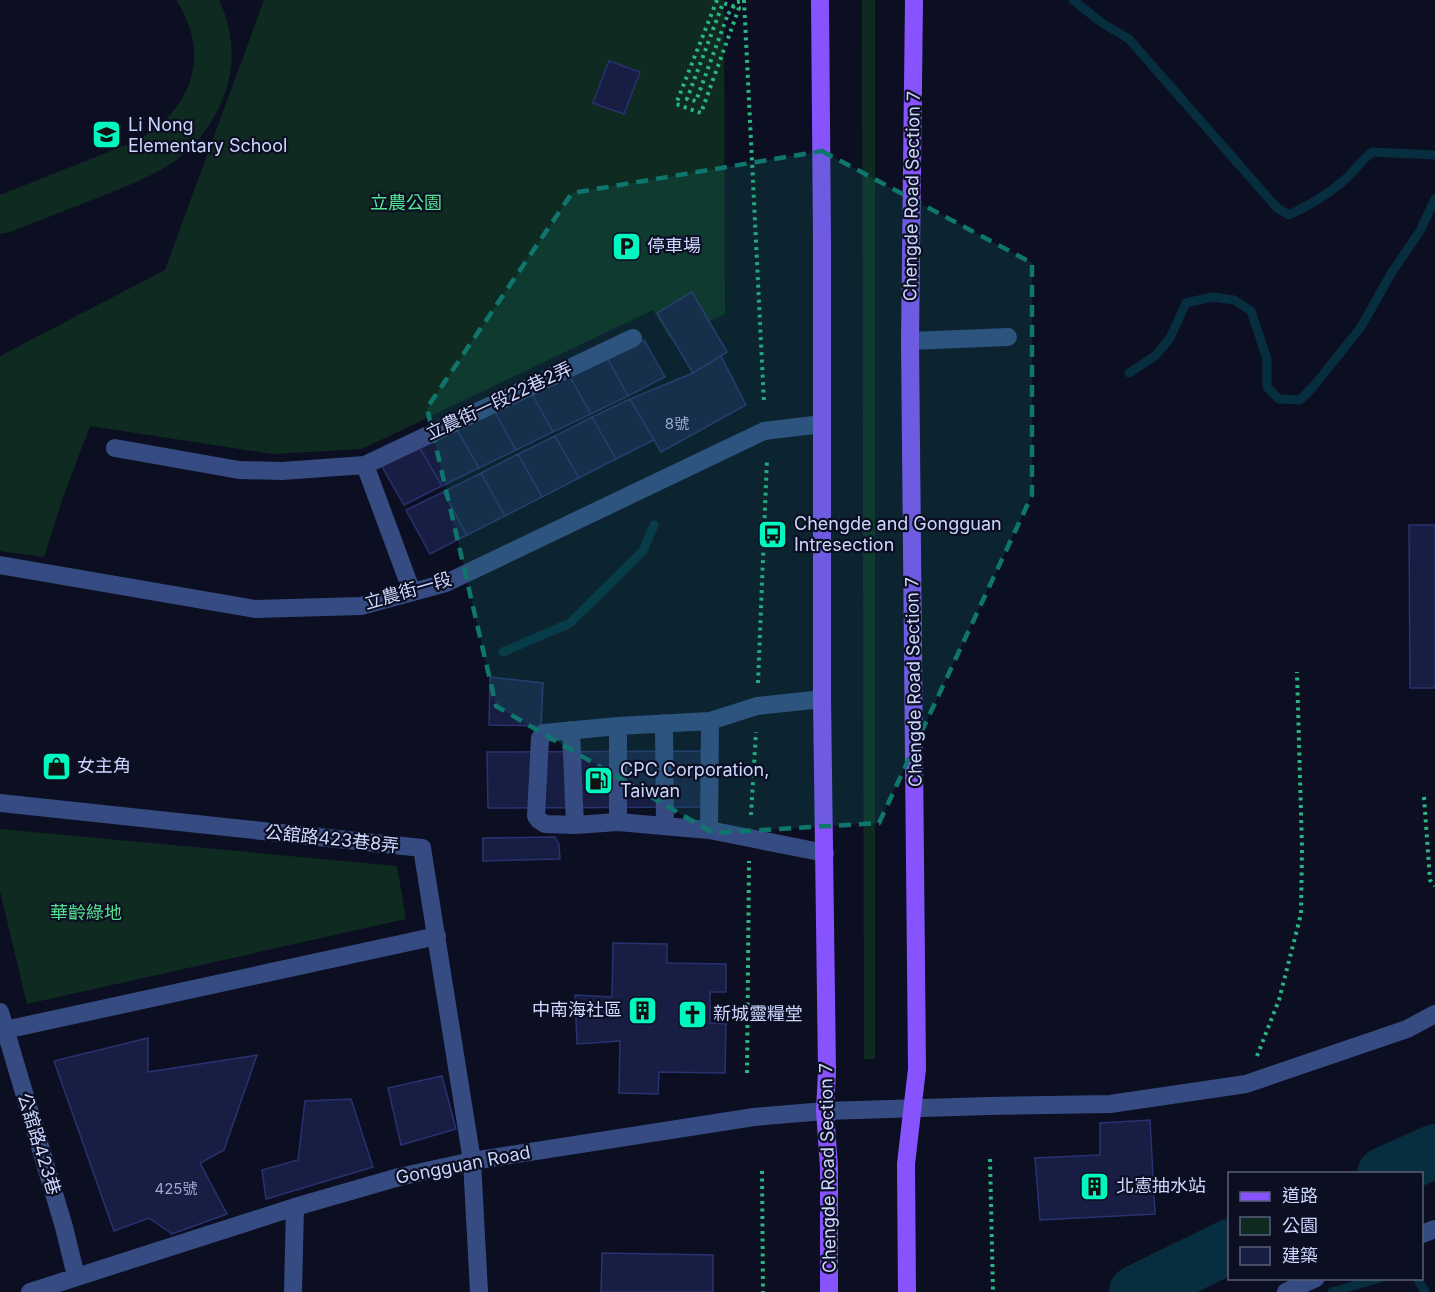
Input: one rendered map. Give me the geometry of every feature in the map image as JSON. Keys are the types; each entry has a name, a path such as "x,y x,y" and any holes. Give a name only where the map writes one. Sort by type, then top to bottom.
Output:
{"main road":[{"name":"Chengde Road Section 7","path":"820,0 822,699 825,853 825,1112 829,1167 829,1292"},
{"name":"Chengde Road Section 7","path":"907,1292 906,1164 917,1069 910,341 914,0"}],"street":[{"path":"910,341 1008,337"},
{"name":"立農街一段22巷2弄","path":"364,465 633,338"},
{"name":"立農街一段","path":"0,565 255,609 361,606 446,583 764,430 822,424"},
{"path":"115,448 239,470 282,471 364,465 412,592"},
{"path":"822,699 757,706 710,721 544,733 540,738 536,816 545,824 575,825 618,822 708,830 825,853"},
{"path":"708,830 710,721"},
{"path":"664,723 665,826"},
{"path":"618,726 618,822"},
{"path":"571,730 575,825"},
{"name":"公舘路423巷8弄","path":"0,803 422,848 472,1161 479,1292"},
{"path":"5,1030 437,936"},
{"name":"公舘路423巷","path":"0,1012 64,1227 76,1276"},
{"name":"Gongguan Road","path":"30,1292 399,1176 472,1161 754,1117 911,1108 1110,1104 1246,1084 1407,1029 1435,1014"},
{"path":"293,1292 295,1207"},
{"path":"1286,1292 1312,1280"}],"path":[{"path":"717,0 676,104 702,113 739,8 723,3 687,99 696,101 728,14 737,2 744,1 764,403"},
{"path":"747,1073 749,838 767,459"},
{"path":"1246,1084 1279,1000 1301,914 1302,848 1297,672"},
{"path":"1424,797 1430,880 1435,886"},
{"path":"990,1159 993,1292"},
{"path":"762,1171 763,1292"}],"highlighted area":[{"path":"822,151 1032,263 1032,495 879,823 713,833 496,706 427,408 572,193"}],"green space":[{"path":"176,0 219,0 230,34 231,70 225,93 215,115 203,133 176,160 141,180 0,234 0,195 136,141 155,129 171,114 191,80 194,60 193,41 187,20"},
{"name":"立農公園","path":"264,0 724,0 725,314 671,340 653,310 362,449 273,454 90,426 62,500 44,557 0,551 0,356 165,270"},
{"path":"862,0 875,0 875,1059 864,1059"},
{"name":"華齡綠地","path":"0,829 397,866 406,919 27,1004 0,891"}],"building":[{"path":"609,61 640,72 624,114 593,103"},
{"path":"692,292 727,352 693,373 657,313"},
{"path":"644,340 665,377 628,396 607,357"},
{"path":"721,356 746,405 661,452 630,399 693,373"},
{"path":"607,357 628,396 591,414 569,375"},
{"path":"569,375 591,414 553,432 531,392"},
{"path":"531,392 553,432 516,450 494,410"},
{"path":"630,399 654,440 616,459 592,417"},
{"path":"494,410 516,450 479,468 456,428"},
{"path":"592,417 616,459 579,478 555,436"},
{"path":"456,428 479,468 442,486 418,445"},
{"path":"555,436 579,478 542,497 518,454"},
{"path":"418,445 442,486 404,505 380,463"},
{"path":"518,454 542,497 505,516 481,473"},
{"path":"481,473 505,516 467,535 443,492"},
{"path":"443,492 467,535 430,554 406,510"},
{"path":"1409,525 1435,525 1435,688 1410,688"},
{"path":"490,677 543,683 541,726 489,725"},
{"name":"CPC Corporation, Taiwan","path":"710,751 711,807 488,808 487,752"},
{"path":"555,837 559,844 560,859 483,861 483,838"},
{"name":"中南海社區","path":"613,943 667,944 667,963 726,964 726,992 710,992 710,1023 726,1024 725,1073 659,1072 658,1094 619,1093 620,1041 577,1044 575,995 612,997"},
{"path":"148,1038 148,1072 257,1055 224,1150 200,1163 227,1214 172,1234 149,1218 114,1231 54,1061"},
{"path":"442,1076 456,1129 401,1145 388,1088"},
{"path":"351,1099 373,1167 266,1199 262,1170 298,1160 305,1101"},
{"name":"北憲抽水站","path":"1150,1120 1155,1214 1040,1220 1035,1158 1100,1155 1100,1123"},
{"path":"602,1253 713,1255 713,1292 601,1292"}],"waterway":[{"path":"1073,0 1102,23 1129,39 1277,208 1289,215 1336,187 1372,152 1435,155"},
{"path":"1129,373 1155,356 1170,338 1186,303 1212,297 1234,300 1251,311 1267,359 1267,387 1279,399 1300,400 1361,327 1392,272 1420,231 1435,199"},
{"path":"503,652 570,623 643,551 654,525"},
{"path":"1388,1172 1435,1151"},
{"path":"1136,1292 1228,1247"},
{"path":"1216,1252 1228,1261"},
{"path":"1332,1292 1373,1280"},
{"path":"1418,1280 1425,1292"}],"place":[{"name":"Li Nong Elementary School","path":"107,135"},
{"name":"停車場","path":"626,246"},
{"name":"Chengde and Gongguan Intresection","path":"773,534"},
{"name":"女主角","path":"56,766"},
{"name":"CPC Corporation, Taiwan","path":"599,780"},
{"name":"中南海社區","path":"643,1010"},
{"name":"新城靈糧堂","path":"692,1014"},
{"name":"北憲抽水站","path":"1095,1186"}]}
